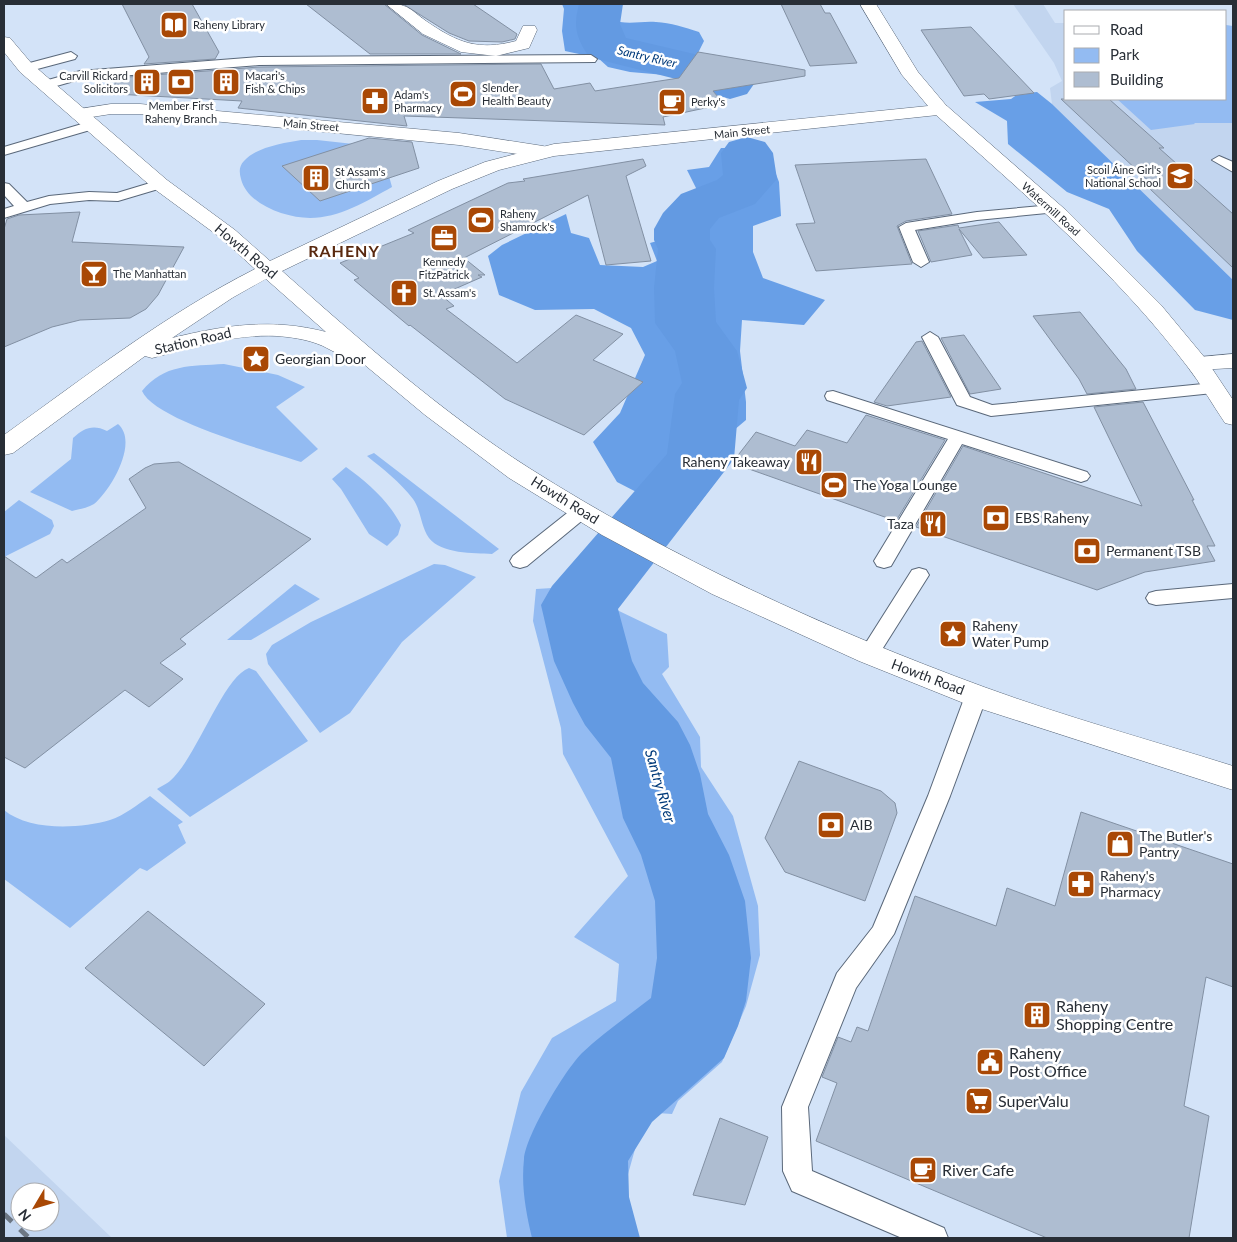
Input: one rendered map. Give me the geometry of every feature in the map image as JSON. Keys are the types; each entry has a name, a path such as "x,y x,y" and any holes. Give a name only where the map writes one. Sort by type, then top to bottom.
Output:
{"main road":[{"path":"394,4 437,37 459,47 496,51 523,44 529,30"},
{"name":"Watermill Road","path":"868,4 911,74 941,110 1052,209 1134,290 1197,363 1233,418"},
{"name":"Howth Road","path":"4,42 26,68 160,184 228,234 313,310 433,410 518,472 583,510 611,529 722,587 870,654 976,696 1233,778"},
{"name":"Main Street","path":"85,119 111,109 140,110 459,139 543,152"},
{"name":"Main Street","path":"270,270 325,241 444,185 492,166 543,152 941,110"},
{"name":"Station Road","path":"4,448 114,367 224,293 270,270"},
{"name":"Station Road","path":"114,367 146,353 189,340 225,332 260,329 316,336 345,347 386,372"},
{"path":"1197,363 1233,361"}],"lane":[{"path":"26,68 71,56"},
{"path":"46,85 80,75 259,60 591,59"},
{"path":"4,151 85,119"},
{"path":"1219,160 1233,168"},
{"path":"4,214 50,200 89,196 118,197 160,184"},
{"path":"4,187 24,207"},
{"path":"921,262 906,227 977,216 1052,209"},
{"path":"930,337 963,401 991,411 1213,388"},
{"path":"832,396 1081,476"},
{"path":"884,561 958,436"},
{"path":"520,561 583,510"},
{"path":"870,654 919,575"},
{"path":"1156,598 1233,591"},
{"path":"934,1238 802,1181 797,1171 795,1107 846,981 882,934 939,796 976,696"}],"shaded area":[{"path":"562,4 623,4 618,13 620,22 672,24 699,32 704,41 698,53 677,76 630,72 608,67 598,58 565,51 562,31 564,9"},
{"name":"Scoil Áine Girl's National School","path":"1013,4 1043,4 1055,23 1064,23 1064,100 1227,100 1233,26 1233,280 1052,104 1050,88 1062,81 1054,63"},
{"path":"1037,92 1052,104 1233,280 1233,320 1195,310 1137,251 1109,209 1067,192 1008,144 1007,121 975,102 1011,99 1018,94"},
{"path":"721,148 766,148 779,182 781,216 753,226 753,252 763,278 825,300 804,325 742,320 740,351 746,402 746,420 727,436 720,476 695,509 679,514 617,482 593,442 620,413 645,355 631,328 594,309 535,310 499,295 488,256 502,245 566,214 571,233 589,238 600,265 643,267 657,261 650,243 668,238 673,212 698,192 687,170 709,167"},
{"path":"4,1135 53,1182 10,1182 10,1232 60,1232 60,1188 112,1238 4,1238"}],"green space":[{"path":"1227,25 1233,26 1233,123 1194,123 1151,130 1118,100 1227,100"},
{"path":"301,140 381,147 392,187 352,208 321,217 300,217 268,208 251,196 245,188 240,174 241,165 249,156 263,149"},
{"path":"224,364 278,375 305,387 276,407 318,449 301,462 239,442 167,413 151,402 142,391 150,382 169,371 189,366"},
{"path":"118,424 124,432 126,442 124,454 115,477 94,504 72,511 30,492 71,459 73,438 89,428 107,431"},
{"path":"374,453 499,549 492,554 467,553 449,550 434,543 426,534 418,508 413,499 397,481 367,456"},
{"path":"346,467 377,493 401,525 398,535 387,546 369,534 341,489 332,479"},
{"path":"19,500 52,520 54,526 50,534 4,557 4,512"},
{"path":"434,564 445,565 476,577 402,642 350,713 320,733 268,664 266,654 272,645 311,622"},
{"path":"295,584 320,599 251,640 227,640"},
{"path":"569,587 667,634 669,667 662,674 700,737 701,767 733,816 758,906 760,955 746,1006 722,1062 678,1101 672,1114 657,1113 639,1135 623,1192 604,1214 595,1238 507,1238 499,1181 521,1092 552,1038 616,1001 619,964 574,937 628,876 563,754 561,728 533,621 536,589"},
{"path":"249,668 256,671 308,741 190,817 157,789 169,782 180,770 229,686"},
{"path":"150,796 183,822 178,825 186,843 147,871 140,868 70,928 4,879 4,810 14,817 40,825 84,825 115,818 131,810"}],"building":[{"path":"122,4 192,4 219,52 215,59 144,64 149,57"},
{"path":"306,4 384,4 422,35 461,54 370,54"},
{"path":"403,4 473,4 517,34 515,39 502,42 469,41 449,33"},
{"path":"781,4 820,4 825,13 830,13 857,63 810,66"},
{"path":"971,27 1034,93 989,99 984,94 964,96 921,30"},
{"path":"698,52 805,70 805,76 713,91 724,104 663,117 665,125 404,116 407,126 238,108 242,101 115,94 115,78 259,67 541,64 554,89 590,83 595,91 679,78"},
{"path":"1061,99 1110,100 1164,148 1159,148 1233,214 1233,268 1149,188 1155,187"},
{"path":"369,138 412,142 419,168 320,201 282,166"},
{"path":"643,159 646,166 626,176 651,261 606,265 588,195 464,258 485,275 478,275 482,277 441,295 454,306 446,309 517,363 576,315 623,334 593,360 643,382 584,435 505,399 409,326 354,280 359,278 340,263 414,233 408,230 508,183"},
{"path":"926,159 952,214 906,221 897,226 912,264 816,271 796,224 815,223 795,165"},
{"path":"80,212 72,242 184,247 158,295 146,309 130,318 80,320 52,327 4,347 4,229 7,219 19,215"},
{"path":"999,222 1027,255 983,258 959,229 972,255 931,262 918,231 958,225 959,228"},
{"path":"1080,312 1126,369 1136,389 1087,394 1079,379 1033,316"},
{"path":"964,335 1001,389 970,394 941,338"},
{"path":"922,341 951,397 887,406 874,402 916,342"},
{"path":"1143,402 1194,500 1192,500 1215,546 1207,546 1215,561 1145,572 1097,590 916,527 963,446 1142,506 1094,407"},
{"path":"866,415 945,440 896,521 732,463 756,432 795,446 807,430 847,443"},
{"path":"179,462 311,539 180,639 186,644 160,663 183,679 149,707 125,690 25,768 4,757 4,556 36,578 62,559 67,563 146,508 129,479 154,464"},
{"name":"AIB","path":"799,761 881,791 895,803 897,813 865,901 785,872 765,838"},
{"name":"Raheny Shopping Centre","path":"1081,812 1233,864 1233,987 1206,977 1184,1106 1209,1116 1189,1238 1047,1238 816,1141 837,1083 822,1077 838,1037 851,1042 857,1027 868,1031 915,896 996,926 1007,888 1055,906"},
{"path":"148,911 265,1004 204,1066 85,968"},
{"path":"720,1118 768,1137 745,1205 693,1195"}],"waterway":[{"name":"Santry River","path":"601,4 597,24 606,47 640,57 690,67 730,84"},
{"name":"Santry River","path":"586,1238 576,1197 576,1157 595,1120 617,1088 690,1026 698,1001 704,958 700,901 685,855 666,818 658,774 649,745 613,703 593,661 579,605 700,459 707,394 715,388 706,351 686,323 684,288 687,249 682,240 682,229 683,225 700,206 736,192 750,179 747,153"}],"railway":[{"path":"4,1214 29,1238"}],"place":[{"name":"Raheny Library","path":"174,25"},
{"name":"Carvill Rickard Solicitors","path":"147,82"},
{"name":"Member First Raheny Branch","path":"181,82"},
{"name":"Macari's Fish & Chips","path":"226,82"},
{"name":"Slender Health Beauty","path":"463,94"},
{"name":"Adam's Pharmacy","path":"375,101"},
{"name":"Perky's","path":"672,102"},
{"name":"Scoil Áine Girl's National School","path":"1180,176"},
{"name":"St Assam's Church","path":"316,178"},
{"name":"Raheny Shamrock's","path":"481,220"},
{"name":"Kennedy FitzPatrick","path":"444,238"},
{"name":"The Manhattan","path":"94,274"},
{"name":"St. Assam's","path":"404,293"},
{"name":"Georgian Door","path":"256,359"},
{"name":"Raheny Takeaway","path":"809,462"},
{"name":"The Yoga Lounge","path":"834,485"},
{"name":"EBS Raheny","path":"996,518"},
{"name":"Taza","path":"933,524"},
{"name":"Permanent TSB","path":"1087,551"},
{"name":"Raheny Water Pump","path":"953,634"},
{"name":"AIB","path":"831,825"},
{"name":"The Butler's Pantry","path":"1120,844"},
{"name":"Raheny's Pharmacy","path":"1081,884"},
{"name":"Raheny Shopping Centre","path":"1037,1015"},
{"name":"Raheny Post Office","path":"990,1062"},
{"name":"SuperValu","path":"979,1101"},
{"name":"River Cafe","path":"923,1170"}],"district":[{"name":"RAHENY","path":"344,251"}]}
